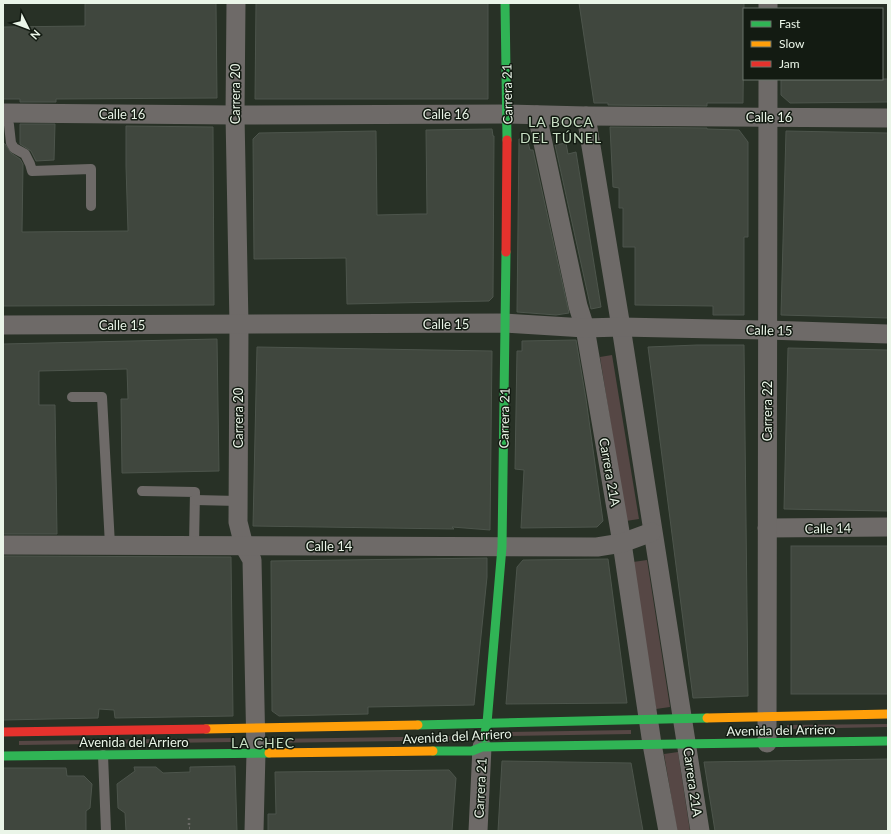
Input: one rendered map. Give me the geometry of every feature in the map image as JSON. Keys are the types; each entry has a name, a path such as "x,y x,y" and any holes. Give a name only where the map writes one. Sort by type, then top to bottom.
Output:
{"street":[{"name":"Carrera 20","path":"236,3 235,115 239,325 238,522 244,546 252,560 256,728 254,831"},
{"name":"Carrera 21","path":"478,831 482,747 487,723 502,547 507,114 506,3"},
{"name":"Carrera 22","path":"767,743 768,80"},
{"name":"Calle 16","path":"5,113 235,115 507,114 888,118"},
{"name":"Carrera 21A","path":"537,115 578,306 585,328 622,543 652,744 668,831"},
{"name":"Carrera 21A","path":"586,116 700,831"},
{"name":"Calle 15","path":"3,326 505,324 585,328 767,330 888,334"},
{"name":"Calle 14","path":"767,528 888,527"},
{"name":"Calle 14","path":"3,545 598,547 622,543 652,532"},
{"name":"Avenida del Arriero","path":"3,732 648,719 683,720 767,716 888,714"},
{"name":"Avenida del Arriero","path":"3,756 472,751 482,747 888,741"}],"lane":[{"path":"5,113 9,125 11,143 14,148 25,154 32,171 91,169 91,206"},
{"path":"72,397 102,397 110,545"},
{"path":"142,491 195,492 194,546"},
{"path":"195,500 238,501"},
{"path":"104,755 106,831"}],"path":[{"path":"189,818 190,828"}],"shaded area":[{"path":"612,355 639,519 626,521 600,357"},
{"path":"647,560 670,707 656,709 633,562"},
{"path":"888,724 888,727 787,729 787,725"},
{"path":"631,730 631,734 503,736 503,732"},
{"path":"467,736 468,740 269,743 269,739"},
{"path":"234,738 234,742 19,745 19,741"},
{"path":"678,752 690,831 677,831 664,754"}],"building":[{"path":"85,3 216,3 217,98 56,99 56,102 20,102 20,99 3,99 3,27 85,26"},
{"path":"256,3 488,3 488,99 255,99"},
{"path":"579,3 744,3 743,103 707,103 707,106 608,105 608,103 594,103"},
{"path":"888,79 888,102 790,103 781,95 781,80"},
{"path":"20,124 55,124 54,160 36,161 31,151 20,144"},
{"path":"126,126 213,127 214,305 3,306 3,143 11,153 20,159 23,164 22,232 128,231"},
{"path":"610,127 707,128 739,130 748,142 748,237 744,237 744,315 713,315 713,306 635,305 635,247 623,247 623,208 619,208 619,188 613,187"},
{"path":"492,129 494,136 493,297 489,301 347,304 346,258 254,259 253,139 259,133 376,131 377,215 427,214 426,130"},
{"path":"786,131 888,133 888,318 781,315"},
{"path":"519,139 527,139 530,150 533,150 569,313 556,315 517,312"},
{"path":"566,143 568,154 576,152 601,307 591,309 555,145"},
{"path":"217,339 219,471 122,473 121,399 128,399 127,369 39,371 39,405 55,405 57,534 3,534 3,344"},
{"path":"576,340 603,521 597,527 521,528 524,470 515,469 517,351 522,351 522,341"},
{"path":"744,345 748,696 693,698 648,347"},
{"path":"257,347 492,351 490,530 452,527 454,529 253,526"},
{"path":"788,348 888,350 888,511 784,509"},
{"path":"791,546 888,546 888,694 791,694"},
{"path":"3,556 231,557 233,716 115,718 114,710 99,709 98,718 3,720"},
{"path":"487,558 487,577 474,705 368,707 368,714 279,716 272,711 271,561"},
{"path":"608,559 627,703 506,704 517,567 523,560"},
{"path":"888,759 888,831 715,831 704,762"},
{"path":"502,761 631,763 643,831 498,831"},
{"path":"235,766 237,831 126,831 125,813 118,808 117,784 135,771 134,767 156,767 163,773 190,772 190,767"},
{"path":"3,768 66,768 67,776 84,776 92,784 90,808 86,811 86,831 3,831"},
{"path":"449,770 456,778 452,831 268,831 268,814 276,814 275,772"}],"traffic: fast":[{"path":"505,3 507,140"},
{"path":"484,738 487,723 502,547 506,252"},
{"path":"418,725 707,718"},
{"path":"433,751 472,751 482,747 888,741"},
{"path":"3,756 269,753"}],"traffic: slow":[{"path":"707,718 888,714"},
{"path":"206,729 418,725"},
{"path":"269,753 433,751"}],"traffic: jam":[{"path":"506,252 507,140"},
{"path":"3,732 206,729"}],"district":[{"name":"LA BOCA DEL TÚNEL","path":"561,130"},
{"name":"LA CHEC","path":"263,743"}]}
